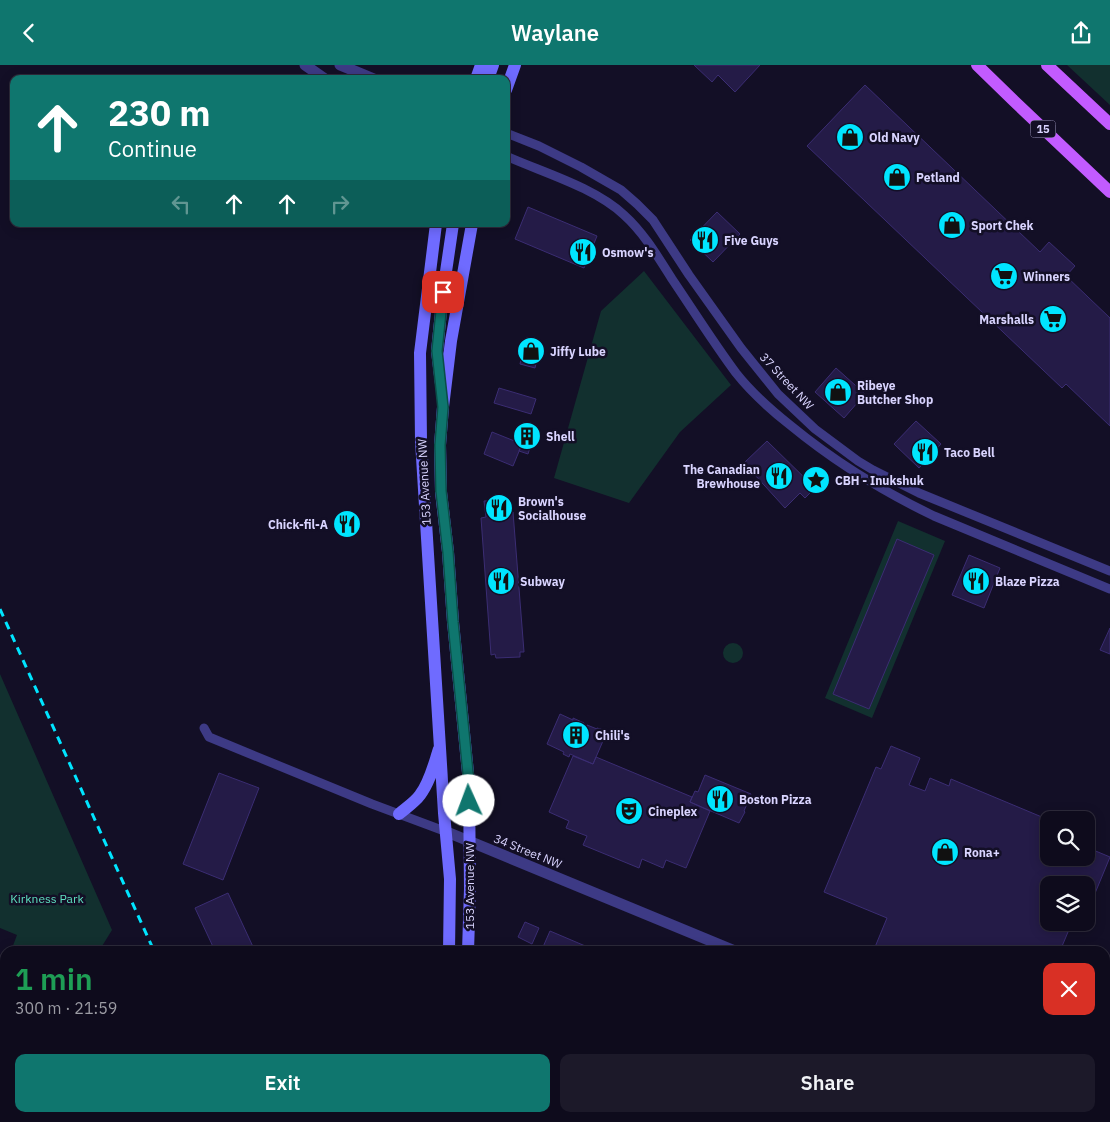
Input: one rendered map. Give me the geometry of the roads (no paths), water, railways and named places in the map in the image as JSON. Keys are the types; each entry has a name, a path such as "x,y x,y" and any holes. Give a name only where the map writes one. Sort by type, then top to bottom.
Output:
{"main road":[{"path":"510,80 516,65"},
{"name":"15","path":"977,65 1110,192"},
{"path":"1047,65 1110,125"},
{"name":"153 Avenue NW","path":"436,227 420,363 422,459 450,879 449,946"},
{"path":"443,407 437,351 453,227"},
{"name":"153 Avenue NW","path":"468,946 470,889 469,783 441,491 440,445 452,341 471,227"},
{"path":"399,814 413,803 422,792 431,773 441,742"}],"street":[{"path":"305,65 319,75"},
{"path":"340,65 364,75"},
{"name":"37 Street NW","path":"510,135 539,146 581,167 621,191 637,204 652,220 740,348 778,394 815,429 858,461 919,493 1110,571"},
{"path":"510,158 595,195 624,215 639,230 737,375 777,414 822,451 851,471 906,503 1110,589"},
{"name":"34 Street NW","path":"204,728 210,737 723,946"}],"railway":[{"path":"0,609 152,946"}],"place":[{"name":"Old Navy","path":"850,137"},
{"name":"Petland","path":"897,177"},
{"name":"Sport Chek","path":"952,225"},
{"name":"Five Guys","path":"705,240"},
{"name":"Osmow's","path":"583,252"},
{"name":"Winners","path":"1004,276"},
{"name":"Marshalls","path":"1053,319"},
{"name":"Jiffy Lube","path":"531,351"},
{"name":"Ribeye Butcher Shop","path":"838,392"},
{"name":"Shell","path":"527,436"},
{"name":"Taco Bell","path":"925,452"},
{"name":"The Canadian Brewhouse","path":"779,476"},
{"name":"CBH - Inukshuk","path":"816,480"},
{"name":"Brown's Socialhouse","path":"499,508"},
{"name":"Chick-fil-A","path":"347,524"},
{"name":"Subway","path":"501,581"},
{"name":"Blaze Pizza","path":"976,581"},
{"name":"Chili's","path":"576,735"},
{"name":"Boston Pizza","path":"720,799"},
{"name":"Cineplex","path":"629,811"},
{"name":"Rona+","path":"945,852"}],"park label":[{"name":"Kirkness Park","path":"47,898"}]}
